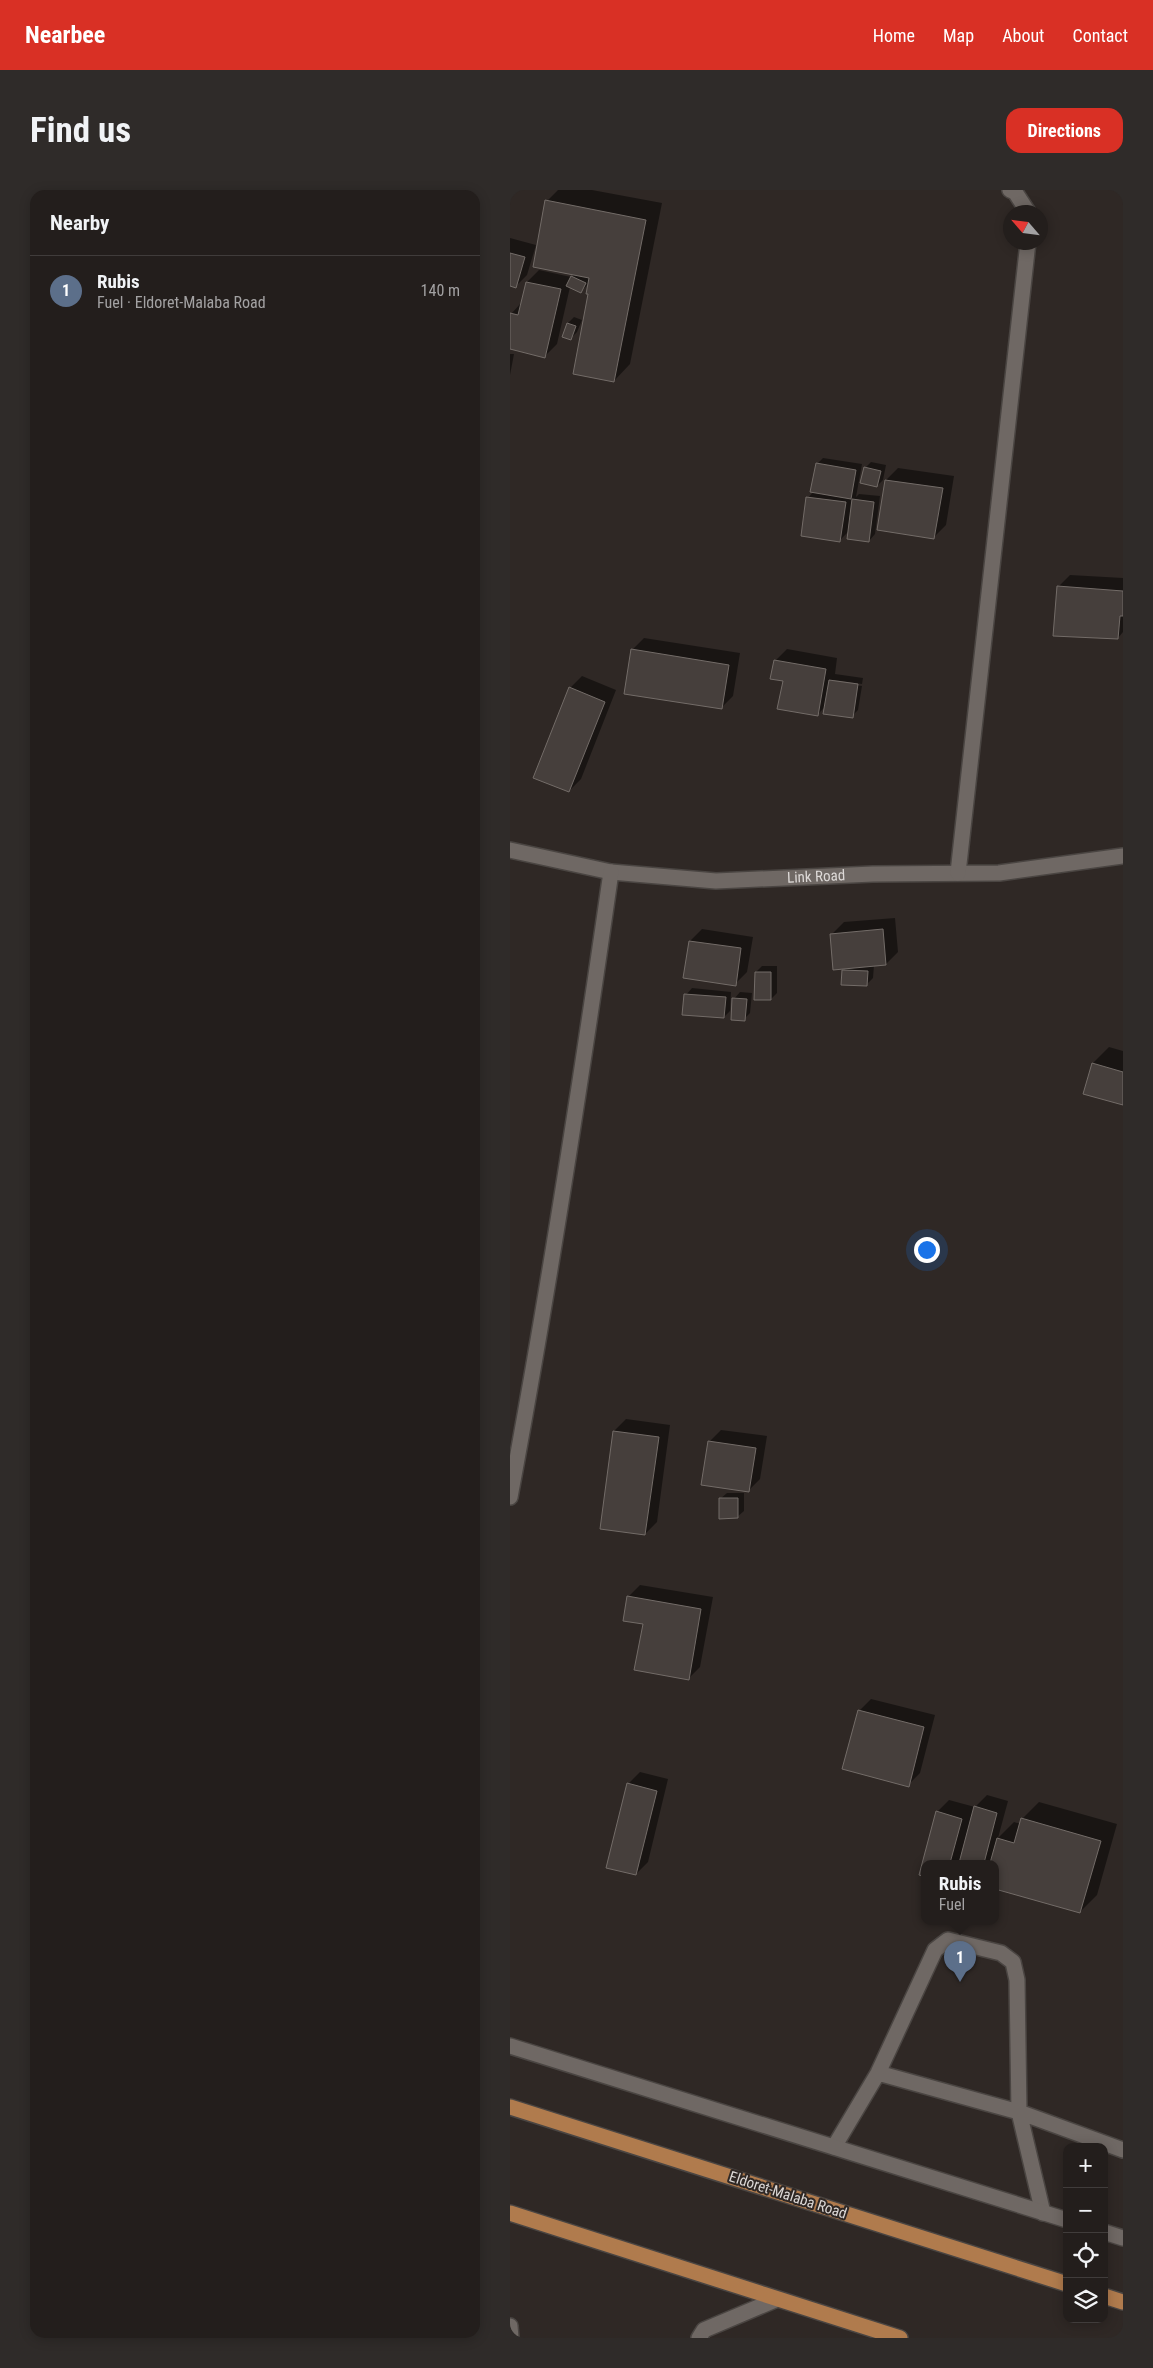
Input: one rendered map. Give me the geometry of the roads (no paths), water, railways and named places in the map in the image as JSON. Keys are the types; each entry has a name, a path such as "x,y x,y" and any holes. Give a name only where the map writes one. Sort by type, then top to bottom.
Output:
{"highway":[{"name":"Eldoret-Malaba Road","path":"510,2107 1063,2283"},
{"path":"510,2213 775,2300 900,2338"},
{"path":"1108,2297 1123,2302"}],"street":[{"path":"1010,190 1015,192 1025,205"},
{"path":"958,873 1027,250"},
{"name":"Link Road","path":"510,850 611,872 716,881 872,874 999,873 1123,856"},
{"path":"510,1497 542,1323 590,1024 611,872"},
{"path":"834,2147 878,2073 935,1950 948,1940 1001,1953 1013,1962 1017,1980 1019,2112 1043,2213"},
{"path":"510,2046 1063,2219"},
{"path":"878,2073 1019,2112 1123,2150"},
{"path":"1107,2233 1123,2238"},
{"path":"699,2338 704,2330 775,2300"},
{"path":"510,2326 511,2338"}],"place":[{"name":"Rubis","path":"960,1982"}]}
